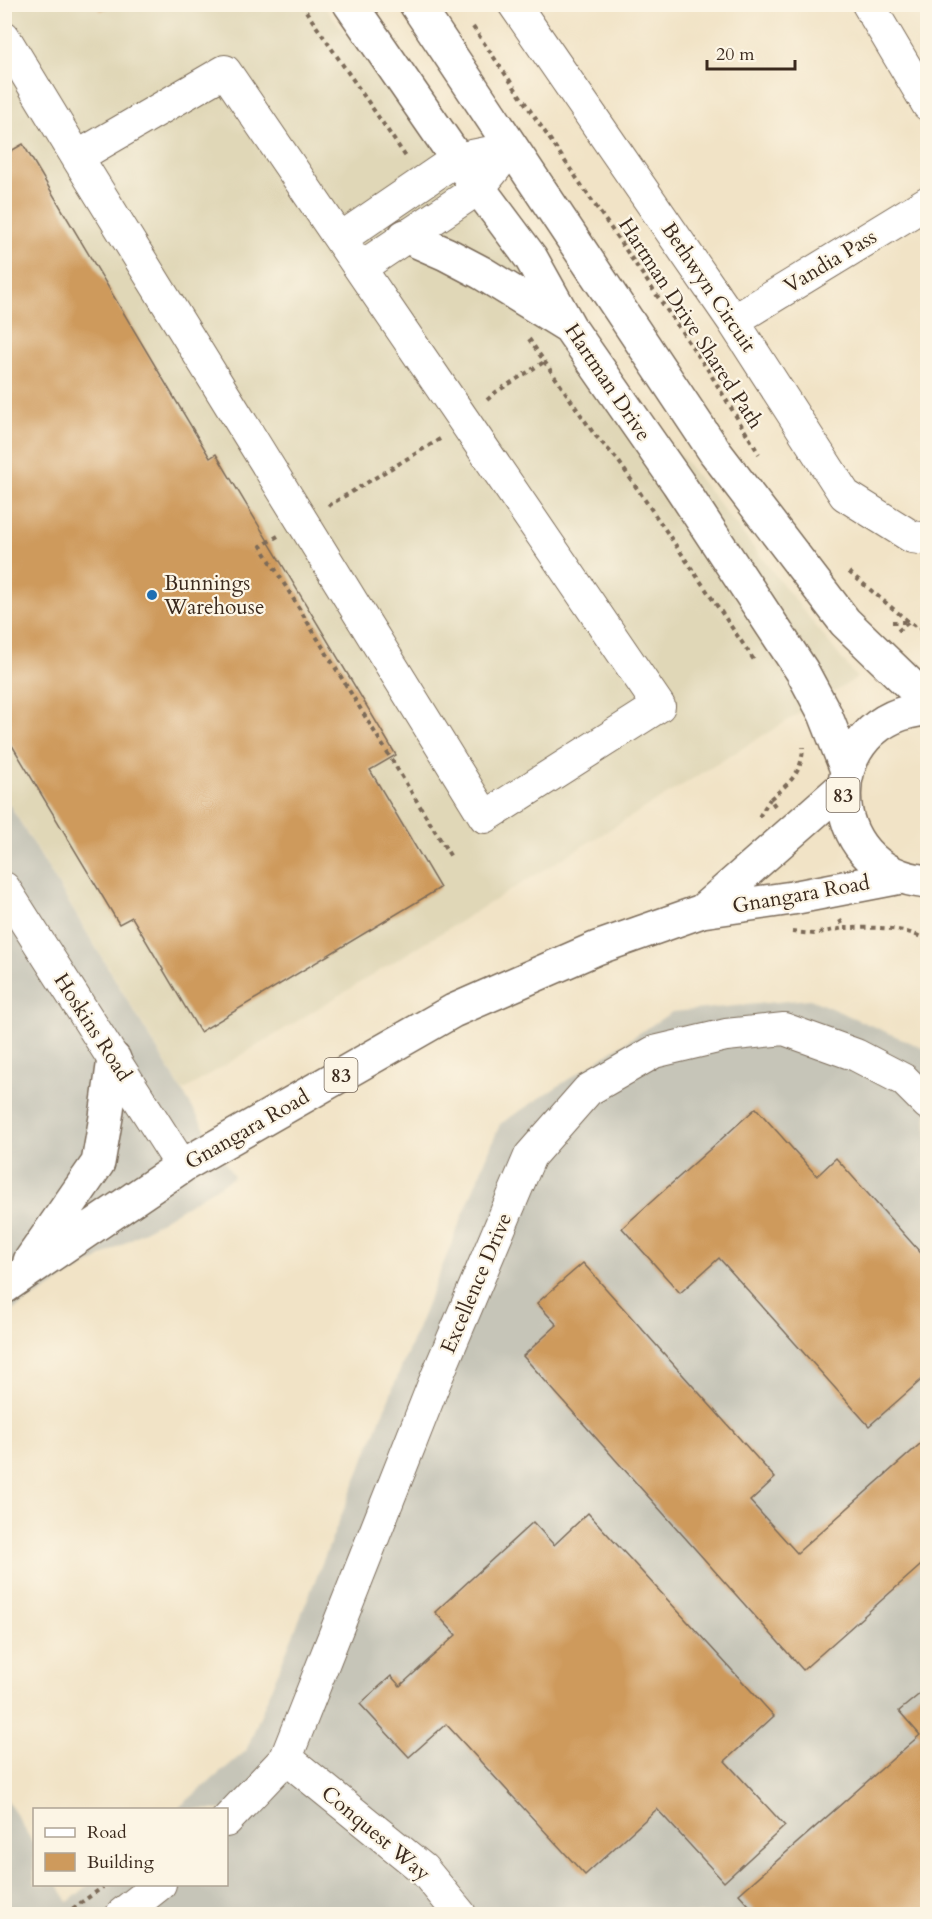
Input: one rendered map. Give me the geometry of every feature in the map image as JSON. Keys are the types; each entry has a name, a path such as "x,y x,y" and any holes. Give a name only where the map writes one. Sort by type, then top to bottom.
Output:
{"main road":[{"name":"Hartman Drive","path":"350,4 458,159 531,258 570,328 678,483 802,671 825,714 845,778"},
{"path":"416,4 715,452 845,622 927,702"},
{"path":"405,236 482,273 570,328"},
{"name":"83","path":"917,883 876,863 856,842 845,815 845,778 858,747 874,729 896,715 927,709"},
{"name":"Gnangara Road","path":"702,910 845,778"},
{"name":"Gnangara Road","path":"12,1282 182,1166 453,1011 597,948 702,910 917,883"},
{"path":"12,1282 98,1163 114,1059"}],"street":[{"name":"Bethwyn Circuit","path":"514,4 733,321 845,495 912,537 927,539"},
{"path":"868,4 927,105"},
{"path":"4,37 77,157 485,818 659,706 225,71 77,157"},
{"path":"340,239 458,159 512,148"},
{"path":"360,268 479,188 512,148"},
{"name":"Vandia Pass","path":"733,321 927,202"},
{"name":"Hoskins Road","path":"10,907 114,1059 182,1166"},
{"name":"Excellence Drive","path":"228,1819 286,1758 433,1386 531,1156 588,1090 654,1052 726,1035 784,1029 866,1060 904,1080 927,1104"},
{"name":"Conquest Way","path":"286,1758 423,1869 460,1914"},
{"path":"122,1914 157,1886"}],"path":[{"path":"302,4 424,182"},
{"name":"Hartman Drive Shared Path","path":"470,24 708,370 764,461"},
{"path":"523,331 594,434 617,459 759,668"},
{"path":"844,568 909,622 927,633"},
{"path":"65,1914 103,1886"}],"shaded area":[{"path":"5,5 323,5 857,678 183,1091 5,795"},
{"path":"4,795 234,1177 5,1315 4,1315"},
{"path":"810,999 923,1048 927,1053 927,1914 5,1914 4,1794 33,1843 33,1886 59,1886 68,1902 88,1886 228,1886 228,1808 178,1808 246,1751 500,1124 672,1012"}],"building":[{"path":"97,4 113,4 101,11"},
{"name":"Bunnings Warehouse","path":"23,144 210,458 216,454 396,755 370,770 440,888 200,1032 132,917 119,924 4,732 4,155"},
{"path":"756,1108 817,1176 836,1158 928,1261 928,1374 869,1426 719,1258 680,1293 622,1228"},
{"path":"583,1263 775,1478 750,1501 797,1553 928,1437 928,1559 803,1670 523,1356 557,1325 537,1303"},
{"path":"588,1513 774,1716 725,1761 785,1826 724,1882 657,1809 585,1875 446,1724 409,1757 360,1704 391,1676 400,1686 456,1635 435,1612 533,1522 554,1545"},
{"path":"928,1687 928,1914 757,1914 739,1894 920,1735 899,1711"}],"place":[{"name":"Bunnings Warehouse","path":"152,595"}]}
